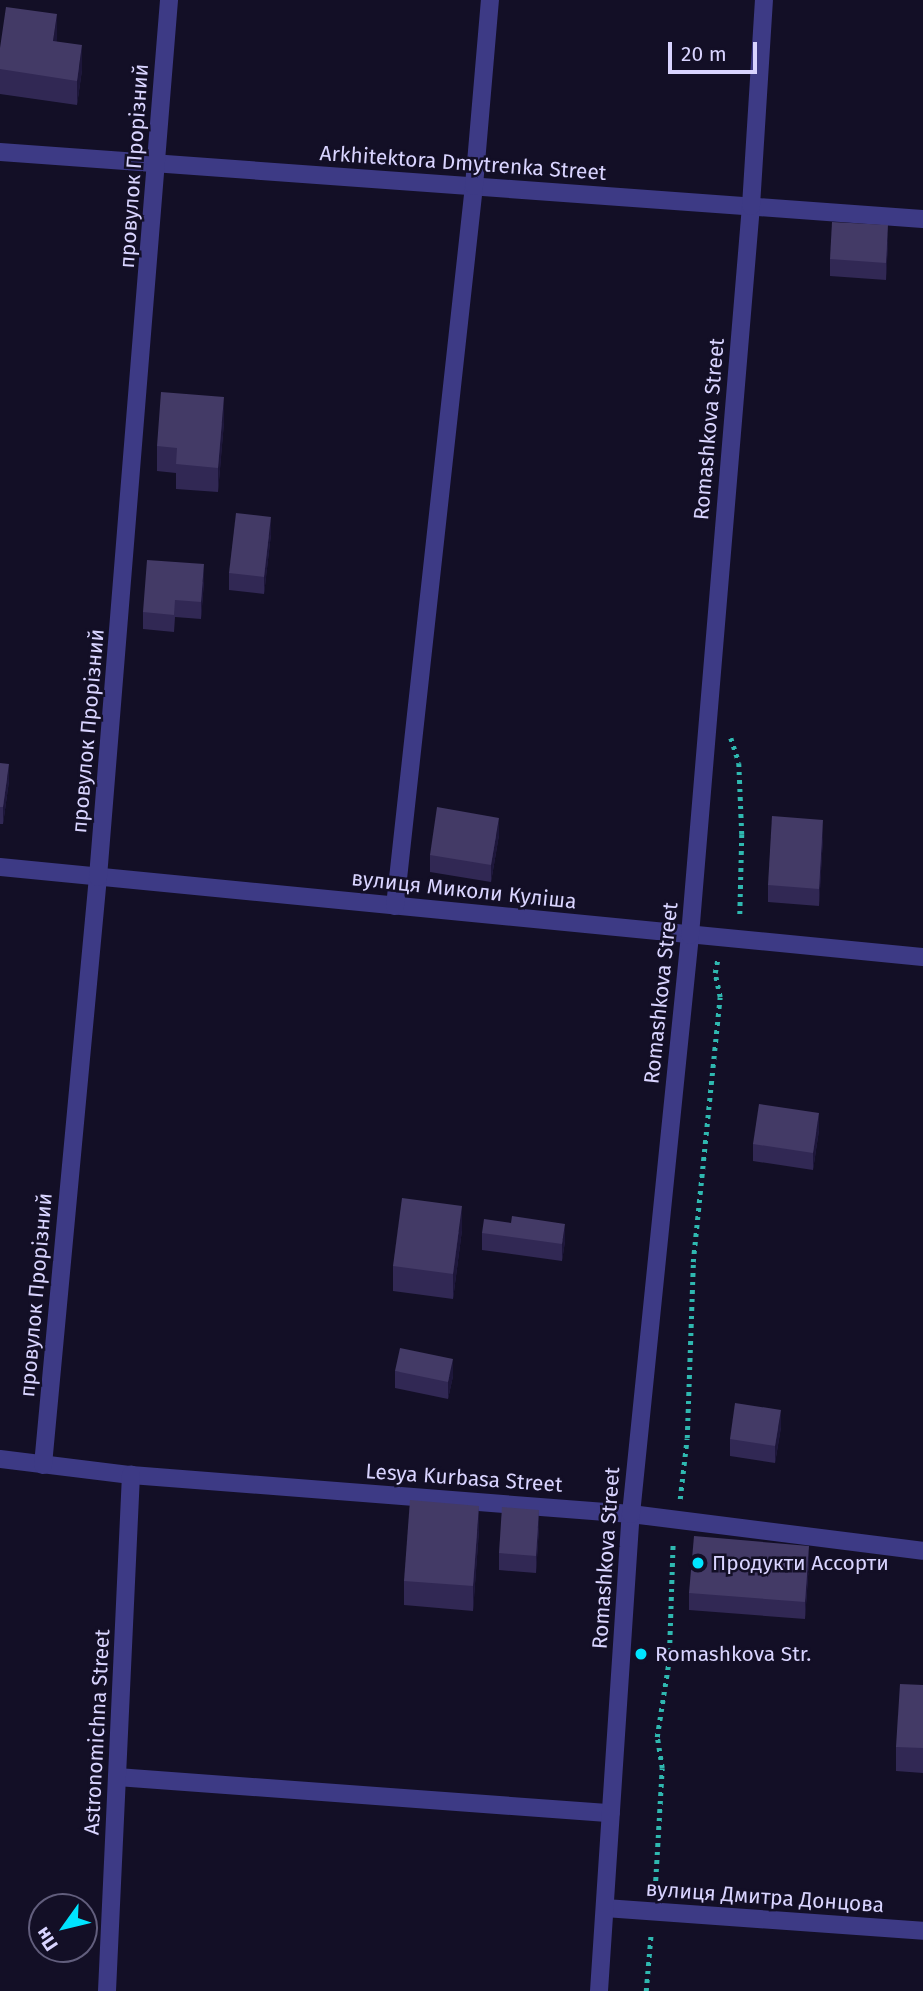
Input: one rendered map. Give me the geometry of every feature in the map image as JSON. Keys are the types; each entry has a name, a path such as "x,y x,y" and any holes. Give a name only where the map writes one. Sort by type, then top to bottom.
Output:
{"street":[{"name":"провулок Прорізний","path":"43,1465 98,877 158,163 169,0"},
{"path":"395,906 474,186 490,0"},
{"name":"Romashkova Street","path":"599,1991 631,1514 690,935 751,206 764,0"},
{"name":"Arkhitektora Dmytrenka Street","path":"0,152 923,219"},
{"name":"вулиця Миколи Куліша","path":"0,867 923,957"},
{"name":"Lesya Kurbasa Street","path":"0,1459 131,1475 631,1514 923,1551"},
{"name":"Astronomichna Street","path":"107,1991 131,1475"},
{"path":"117,1777 611,1814"},
{"name":"вулиця Дмитра Донцова","path":"605,1908 923,1931"}],"path":[{"path":"646,1991 662,1768 657,1737 669,1660 675,1519 684,1485 692,1262 720,997 715,973 718,957 731,939 741,914 739,763 728,727 708,711"}],"building":[{"path":"6,7 57,14 53,41 82,45 77,81 0,69"},
{"path":"832,222 888,225 886,263 830,259"},
{"path":"161,392 224,397 218,468 176,464 177,448 157,446"},
{"path":"236,513 271,517 264,577 229,573"},
{"path":"147,560 204,564 201,602 175,600 174,615 143,612"},
{"path":"0,763 9,764 3,807 0,807"},
{"path":"437,807 499,818 491,865 430,855"},
{"path":"772,816 823,820 819,889 768,885"},
{"path":"759,1104 819,1113 813,1153 753,1144"},
{"path":"402,1198 462,1206 453,1274 393,1266"},
{"path":"512,1216 565,1224 562,1244 482,1233 484,1219 511,1223"},
{"path":"400,1348 453,1359 448,1382 395,1371"},
{"path":"735,1403 781,1410 775,1446 730,1439"},
{"path":"410,1500 479,1506 473,1586 404,1581"},
{"path":"502,1507 539,1510 536,1556 499,1553"},
{"path":"694,1536 809,1546 805,1602 689,1593"},
{"path":"900,1684 923,1685 923,1748 896,1747"}],"place":[{"name":"Продукти Ассорти","path":"698,1563"},
{"name":"Romashkova Str.","path":"641,1654"}]}
